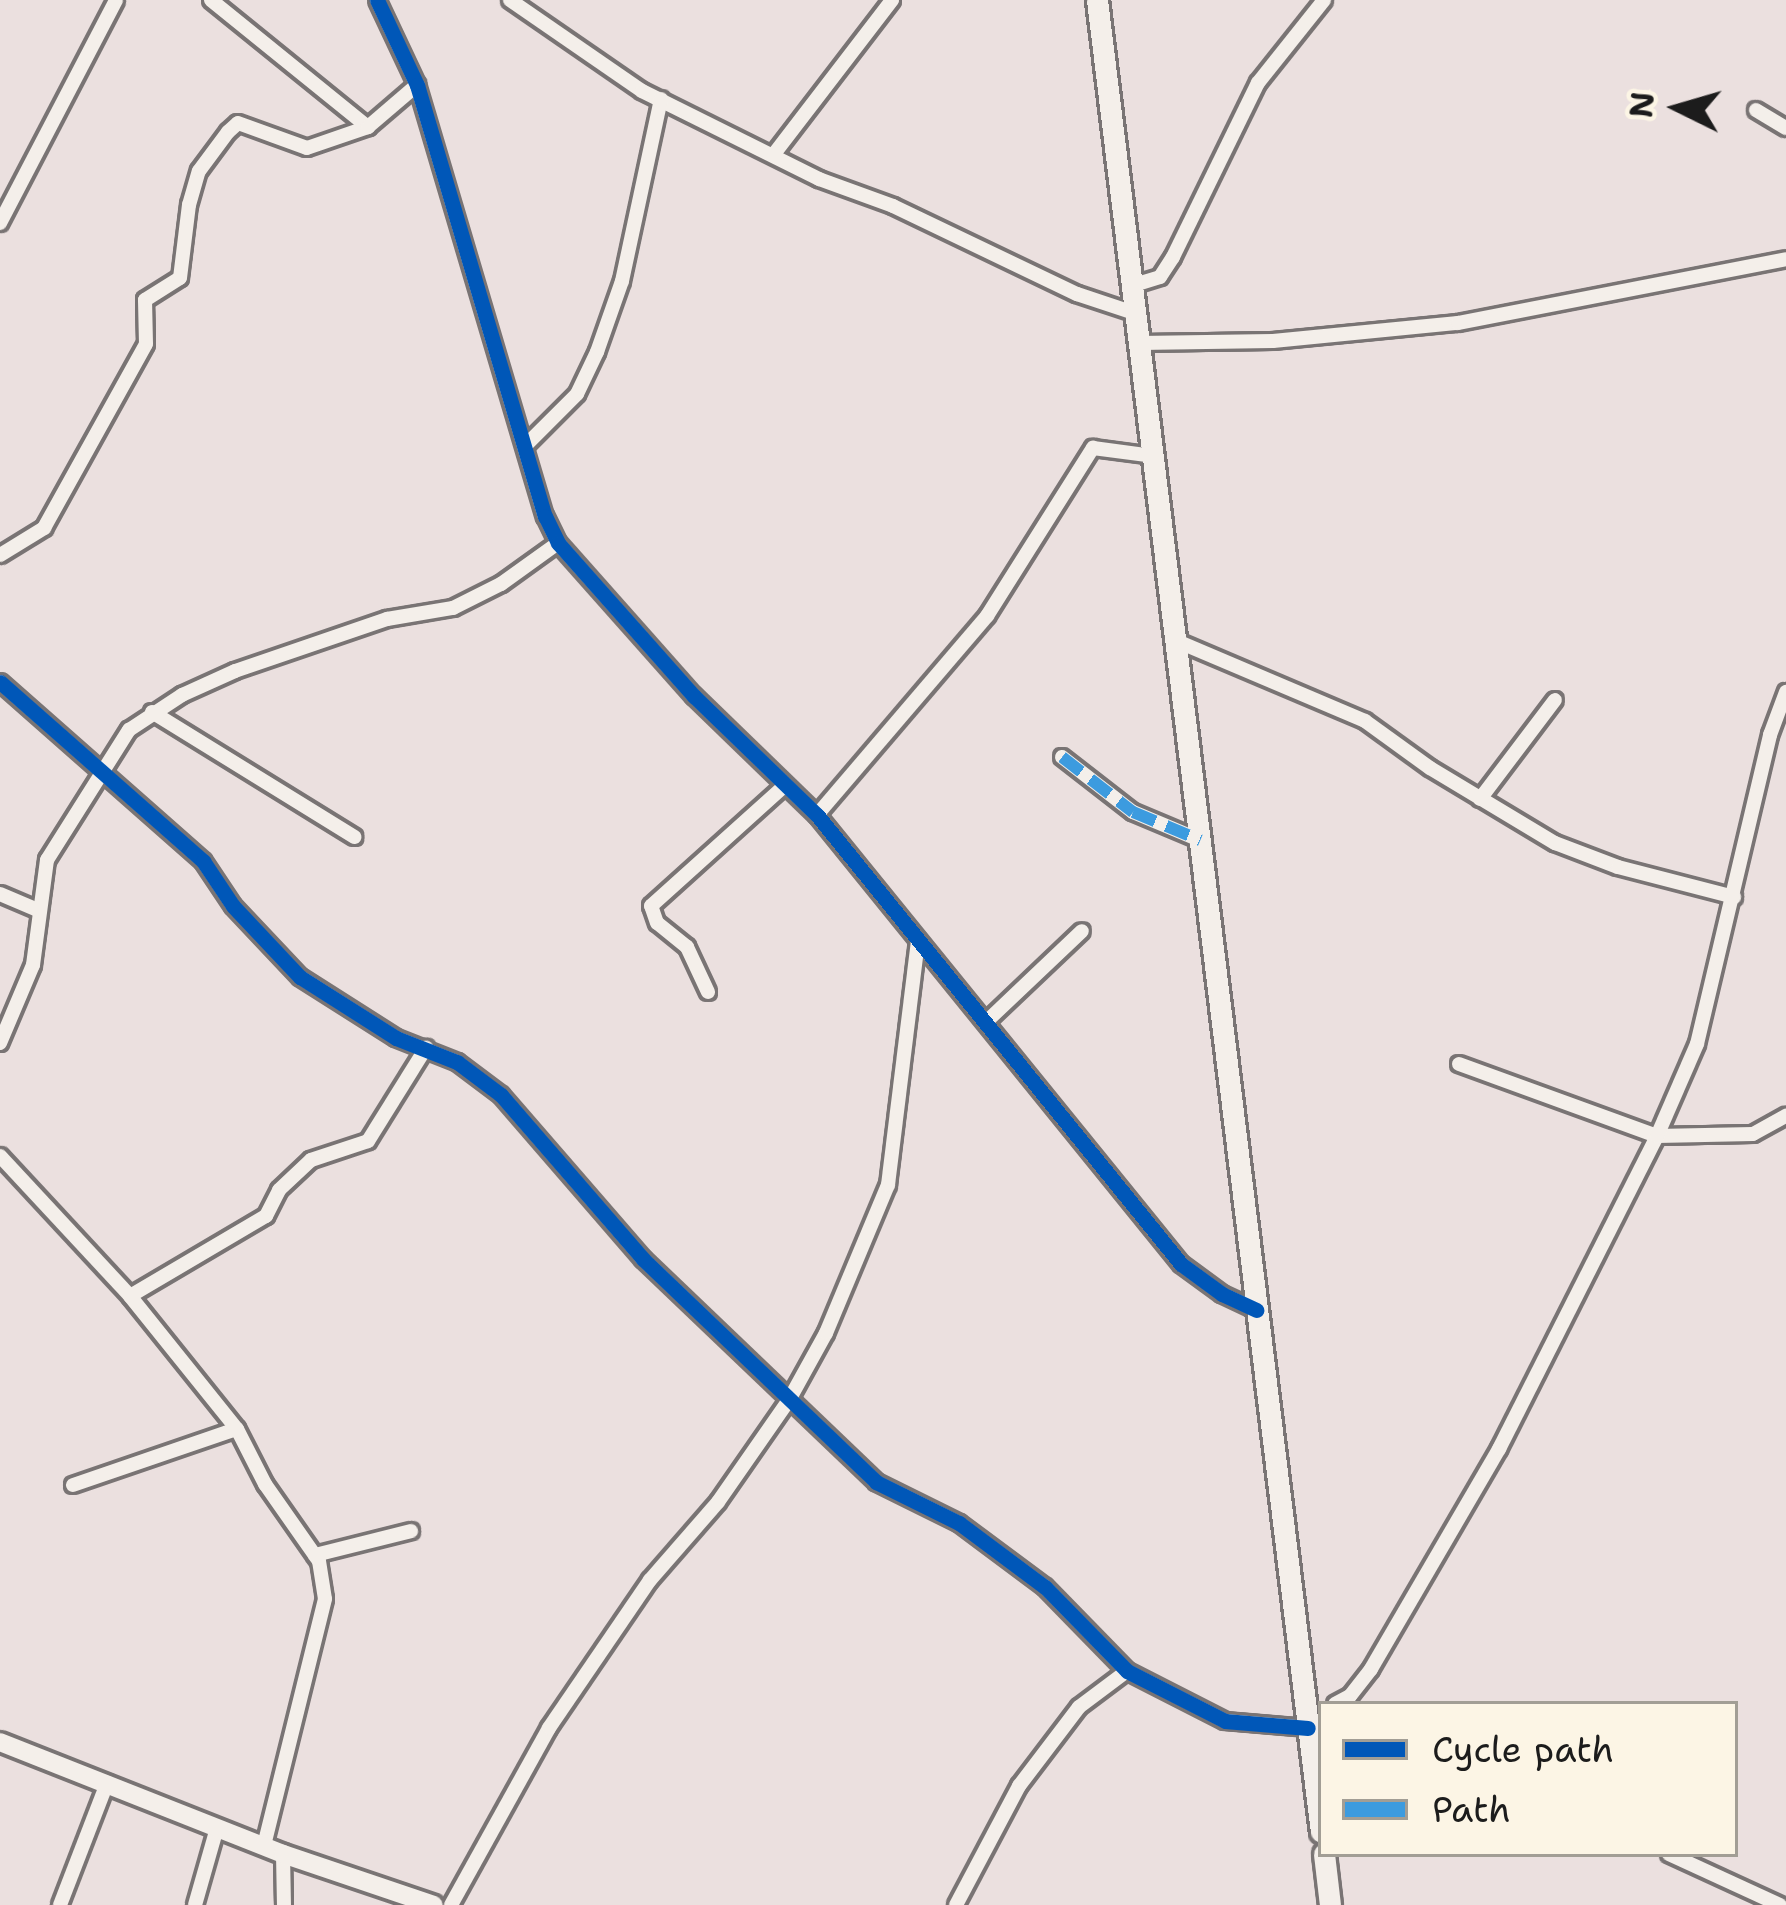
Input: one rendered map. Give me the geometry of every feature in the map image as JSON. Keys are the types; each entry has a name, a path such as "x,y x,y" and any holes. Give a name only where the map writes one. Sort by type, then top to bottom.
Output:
{"main road":[{"path":"1097,0 1318,1797"},
{"path":"1324,1857 1330,1905"}],"street":[{"path":"0,223 116,0"},
{"path":"211,0 368,128"},
{"path":"377,0 417,85 558,543 783,787 817,815 1181,1264 1222,1294 1256,1310"},
{"path":"510,0 661,99 1078,294 1137,314"},
{"path":"774,154 892,0"},
{"path":"1134,285 1160,277 1258,83 1324,0"},
{"path":"1,554 44,528 146,344 145,300 180,278 189,205 200,171 228,132 238,123 307,148 368,128 417,85"},
{"path":"526,446 577,394 597,352 622,280 661,99"},
{"path":"1756,110 1786,128"},
{"path":"1140,343 1274,340 1458,323 1786,259"},
{"path":"817,815 987,616 1093,448 1154,456"},
{"path":"0,1043 33,965 36,909 47,860 129,730 152,712 235,671 387,619 453,608 502,584 558,543"},
{"path":"1179,642 1366,721 1480,799 1555,843 1618,867 1734,897"},
{"path":"0,682 203,861 233,906 300,976 380,1029 457,1062 501,1095 643,1258 876,1481 959,1523 1045,1587 1127,1671 1226,1721 1311,1714"},
{"path":"1341,1701 1371,1669 1499,1449 1657,1136 1697,1044 1770,735 1786,692"},
{"path":"1480,799 1555,700"},
{"path":"152,712 354,837"},
{"path":"1062,757 1133,812 1201,840"},
{"path":"708,992 687,947 658,923 651,906 783,787"},
{"path":"0,893 36,909"},
{"path":"986,1022 1082,931"},
{"path":"451,1905 549,1728 650,1580 704,1523 789,1400 826,1333 888,1185 918,941"},
{"path":"130,1296 266,1216 279,1190 311,1160 368,1141 426,1048"},
{"path":"1459,1064 1657,1136 1753,1134 1786,1117"},
{"path":"0,1156 130,1296 237,1429 265,1484 315,1555 325,1599 264,1845"},
{"path":"73,1485 237,1429"},
{"path":"315,1555 411,1531"},
{"path":"956,1905 1019,1786 1079,1706 1127,1671"},
{"path":"0,1742 283,1854 434,1905"},
{"path":"59,1905 107,1783"},
{"path":"195,1905 217,1828"},
{"path":"283,1854 284,1905"},
{"path":"1676,1857 1780,1905"}],"marked path":[{"path":"1062,757 1133,812 1200,840"}],"cycle path":[{"path":"377,0 417,85 545,516 558,543 694,696 817,815 1181,1264 1222,1294 1256,1310"},
{"path":"0,682 203,861 233,906 300,977 396,1038 457,1062 501,1095 643,1259 876,1482 959,1523 1045,1587 1127,1671 1225,1721 1308,1728"}]}
